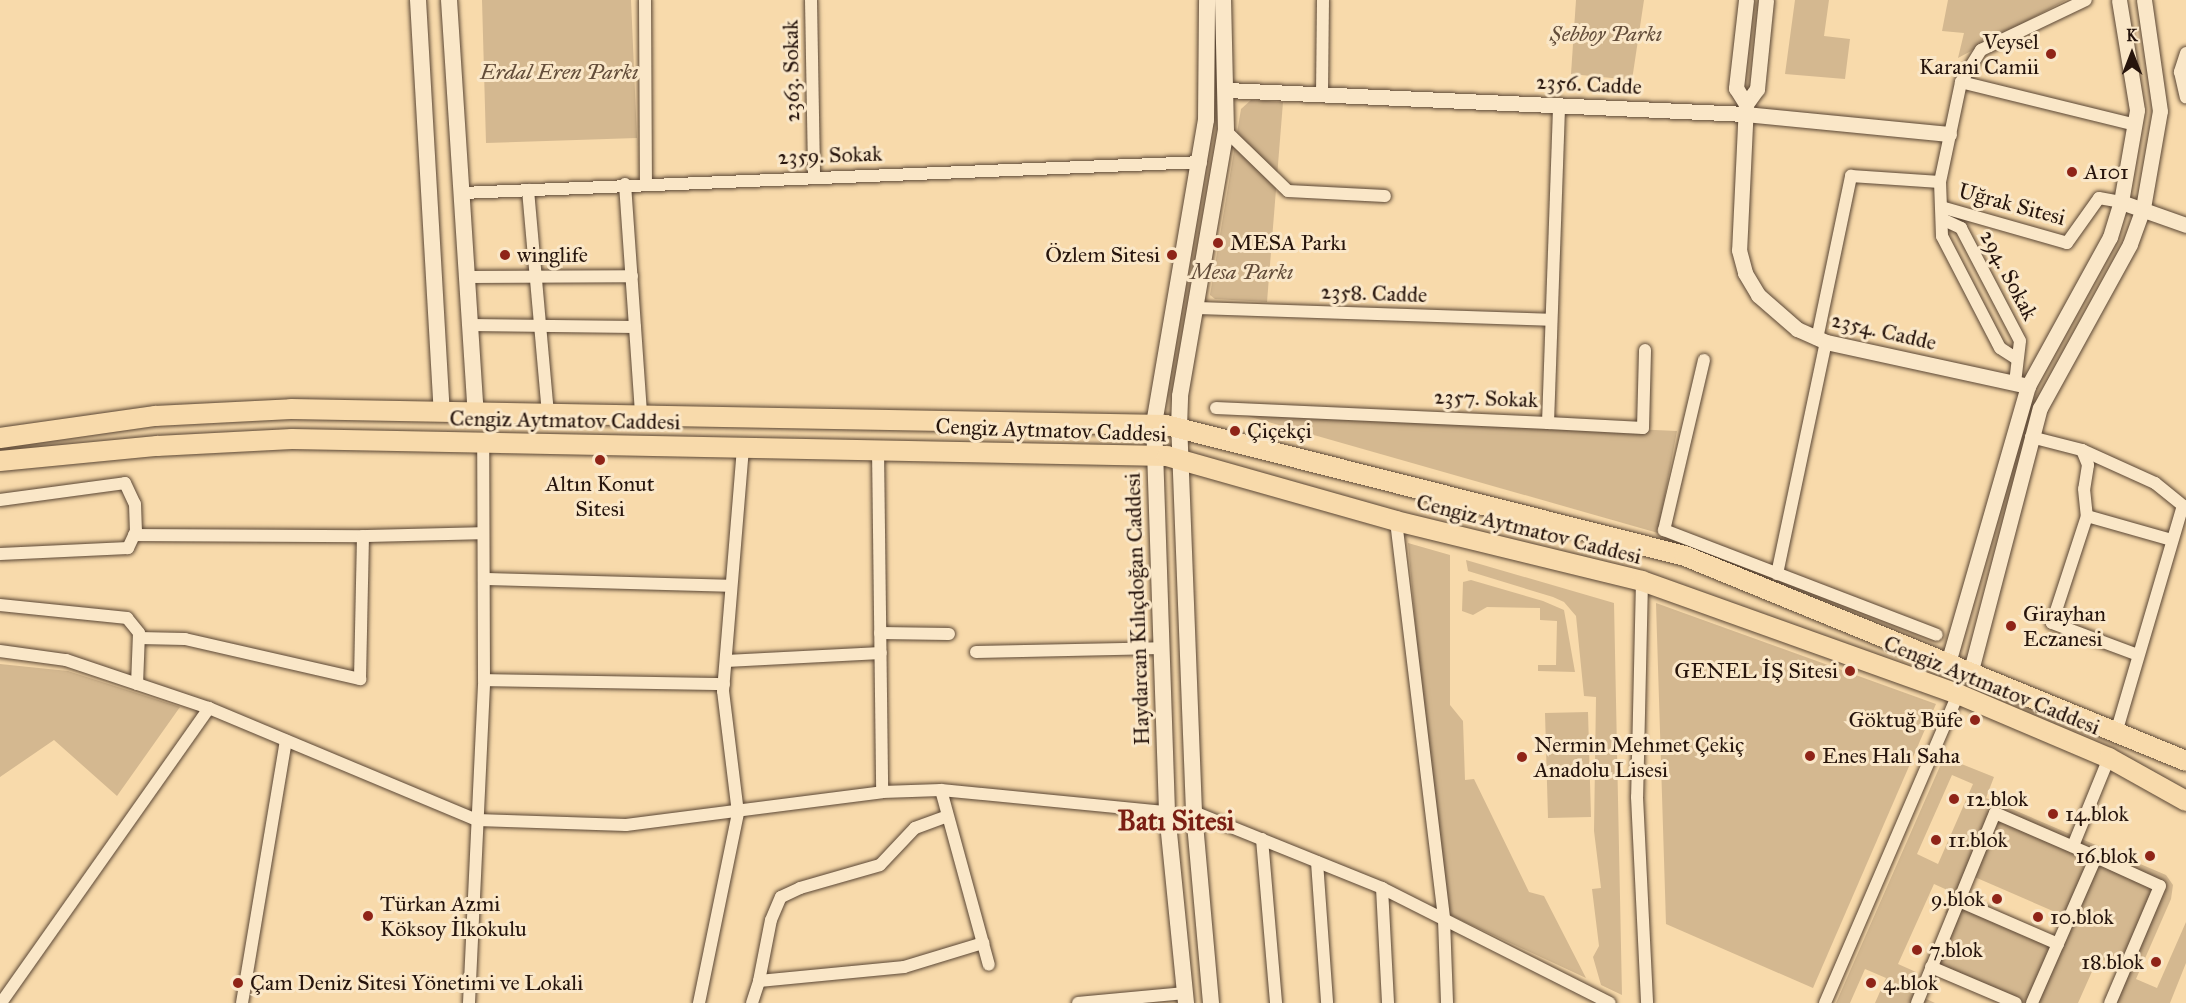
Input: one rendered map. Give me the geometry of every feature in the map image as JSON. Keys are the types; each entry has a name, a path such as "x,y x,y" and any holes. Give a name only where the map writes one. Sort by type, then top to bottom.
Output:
{"main road":[{"path":"418,0 442,411"},
{"path":"449,0 476,412"},
{"name":"Haydarcan Kılıçdoğan Caddesi","path":"1185,998 1167,812 1154,424 1201,162 1208,82 1207,0"},
{"path":"1211,1003 1194,812 1179,428 1180,396 1226,131 1227,90 1223,0"},
{"name":"Cengiz Aytmatov Caddesi","path":"0,438 155,416 224,411 442,411 1154,424 1179,428 1685,556 2186,761"},
{"name":"Cengiz Aytmatov Caddesi","path":"0,462 227,442 483,443 1154,454 1180,459 1396,521 1642,581 1958,694 2109,758 2186,801"},
{"path":"1167,812 1194,812"}],"street":[{"path":"645,0 646,183"},
{"name":"2363. Sokak","path":"811,0 814,177"},
{"path":"1322,94 1323,0"},
{"name":"2354. Cadde","path":"1746,0 1736,88 1746,109"},
{"name":"2354. Cadde","path":"1766,0 1757,89 1746,109 1741,262 1751,284 1769,306 1797,329 1822,341 2021,384"},
{"name":"294. Sokak","path":"2017,359 2000,348 1942,236 1944,220 1940,182 1949,134 1961,82 1981,50 2086,0"},
{"path":"1970,674 2031,437 2048,390 2130,244 2143,208 2160,111 2144,0"},
{"path":"1948,663 2021,384 2110,237 2121,202 2136,125 2135,85 2124,1"},
{"path":"2186,53 2180,72 2186,97"},
{"path":"1961,82 2136,125"},
{"name":"2356. Cadde","path":"1227,90 1559,105 1746,109 1949,134"},
{"name":"2357. Sokak","path":"1216,408 1548,423 1559,105"},
{"path":"1226,131 1288,191 1385,196"},
{"name":"2359. Sokak","path":"462,194 646,183 1201,162"},
{"path":"1777,574 1851,176 1940,182"},
{"path":"625,184 641,415"},
{"path":"528,190 548,413"},
{"name":"Uğrak Sitesi","path":"1941,207 2067,243 2099,198 2121,202"},
{"path":"2121,202 2186,225"},
{"name":"294. Sokak","path":"1944,220 1960,228 2015,330 2020,341 2017,359 2021,384"},
{"path":"467,278 632,276"},
{"name":"2358. Cadde","path":"1196,308 1551,320"},
{"path":"470,325 635,327"},
{"path":"1548,423 1642,428 1645,350"},
{"path":"1704,360 1664,531 1937,635"},
{"path":"2031,437 2082,450 2155,483 2185,507 2172,540 2116,733"},
{"path":"469,1003 484,680 483,443"},
{"path":"699,1003 738,813 724,684 743,447"},
{"path":"878,449 882,792"},
{"path":"2082,450 2088,465 2084,489 2087,516 2052,623 2138,655"},
{"path":"0,500 125,483 135,504 134,535 128,548 0,554"},
{"path":"2087,516 2172,540"},
{"path":"1396,521 1444,921 1447,1003"},
{"path":"134,535 363,536 483,533"},
{"path":"139,638 185,639 360,678 363,536"},
{"path":"484,579 732,586"},
{"path":"1642,581 1637,797 1647,1003"},
{"path":"0,605 127,618 139,638 137,684"},
{"path":"1855,626 1863,607"},
{"path":"880,633 949,634"},
{"path":"976,652 1161,648"},
{"path":"0,651 66,660 209,708 477,820 626,825 738,813 882,792 940,790 1167,812"},
{"path":"726,661 881,653"},
{"path":"484,680 724,684"},
{"path":"1825,1003 1958,694"},
{"path":"1,1003 209,708"},
{"path":"242,1003 286,741"},
{"path":"2073,846 2109,758"},
{"path":"940,790 989,965"},
{"path":"1194,812 1383,888 1444,921 1610,1003"},
{"path":"1917,1003 1995,813 2160,886 2110,1003"},
{"path":"752,1003 759,981 771,920 782,897 800,888 880,865 915,828 946,817"},
{"path":"1262,839 1276,1003"},
{"path":"2032,1003 2096,857"},
{"path":"1317,862 1328,1003"},
{"path":"1383,888 1388,1003"},
{"path":"1959,901 2058,944"},
{"path":"759,981 904,967 983,943"},
{"path":"1931,967 2016,1003"},
{"path":"1078,1003 1185,998"}],"green space":[{"name":"Erdal Eren Parkı","path":"482,0 631,0 637,138 486,143"},
{"name":"Şebboy Parkı","path":"1576,0 1644,0 1632,80 1571,74"},
{"path":"1795,0 1829,0 1824,36 1850,39 1845,79 1785,74"},
{"path":"1948,0 2066,0 1958,58 1964,33 1942,31"},
{"name":"Mesa Parkı","path":"1251,100 1283,102 1267,302 1215,299 1210,295 1241,109"},
{"path":"1226,410 1677,431 1658,533"},
{"path":"1408,543 1450,555 1450,705 1463,721 1465,780 1474,779 1529,892 1544,896 1586,978 1441,911"},
{"path":"1466,560 1614,603 1622,995 1601,985 1593,957 1599,946 1592,889 1601,888 1594,831 1596,697 1584,696 1576,616 1564,602 1553,597 1468,571"},
{"path":"1471,580 1543,601 1564,610 1575,672 1538,671 1538,665 1556,665 1557,621 1540,620 1540,608 1487,607 1473,615 1462,611 1463,582"},
{"path":"1656,603 1936,704 1813,988 1666,924"},
{"path":"0,664 68,671 180,707 117,796 54,740 0,777"},
{"path":"1588,712 1591,817 1548,818 1545,713"},
{"path":"1944,757 1994,777 1986,798 2166,875 2173,885 2171,899 2136,979 2157,988 2186,922 2186,963 2170,1003 2114,1003 2124,969 2098,958 2078,1003 2016,1003 1931,967 1952,916 1945,913 1954,893 1934,884 1898,964 1916,972 1910,984 1922,989 1920,996 1935,1003 1875,1003 1886,978 1865,969 1850,1003 1836,1003","holes":["1952,775 1973,784 1938,864 1917,854","1970,875 2069,918 2058,944 1959,901"]}],"place":[{"name":"Veysel Karani Camii","path":"2051,54"},
{"name":"A101","path":"2072,172"},
{"name":"MESA Parkı","path":"1218,243"},
{"name":"winglife","path":"505,255"},
{"name":"Özlem Sitesi","path":"1172,255"},
{"name":"Çiçekçi","path":"1235,431"},
{"name":"Altın Konut Sitesi","path":"600,460"},
{"name":"Girayhan Eczanesi","path":"2011,626"},
{"name":"GENEL İŞ Sitesi","path":"1850,671"},
{"name":"Göktuğ Büfe","path":"1975,720"},
{"name":"Enes Halı Saha","path":"1810,756"},
{"name":"Nermin Mehmet Çekiç Anadolu Lisesi","path":"1522,757"},
{"name":"12.blok","path":"1954,799"},
{"name":"14.blok","path":"2053,814"},
{"name":"11.blok","path":"1936,840"},
{"name":"16.blok","path":"2150,856"},
{"name":"9.blok","path":"1997,899"},
{"name":"Türkan Azmi Köksoy İlkokulu","path":"368,916"},
{"name":"10.blok","path":"2038,917"},
{"name":"7.blok","path":"1917,950"},
{"name":"18.blok","path":"2156,962"},
{"name":"Çam Deniz Sitesi Yönetimi ve Lokali","path":"238,983"},
{"name":"4.blok","path":"1871,983"}],"district":[{"name":"Batı Sitesi","path":"1176,821"}]}
